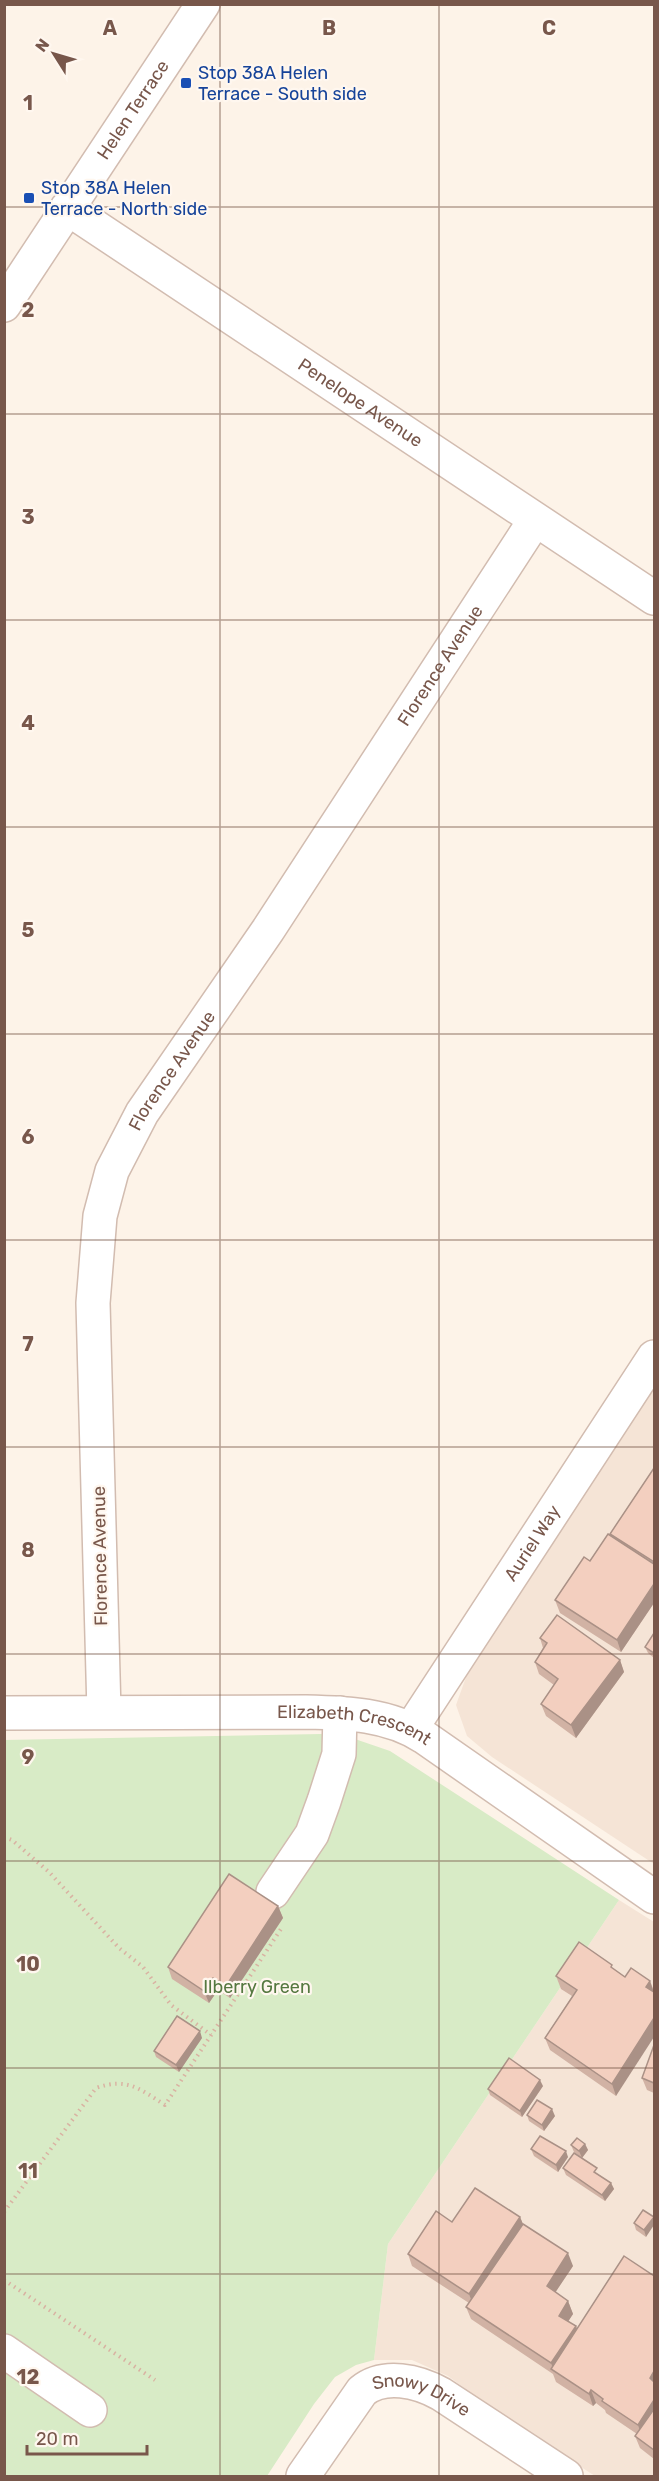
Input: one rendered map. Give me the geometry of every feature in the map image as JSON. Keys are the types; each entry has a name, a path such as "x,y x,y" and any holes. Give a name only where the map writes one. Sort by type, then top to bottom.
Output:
{"street":[{"name":"Helen Terrace","path":"4,305 203,4"},
{"name":"Penelope Avenue","path":"67,208 654,598"},
{"name":"Florence Avenue","path":"104,1712 93,1303 100,1216 112,1171 142,1113 268,930 535,520"},
{"name":"Auriel Way","path":"411,1729 654,1357"},
{"name":"Elizabeth Crescent","path":"4,1713 340,1713 382,1718 411,1729 654,1897"},
{"path":"273,1892 312,1834 339,1754 340,1713"},
{"path":"4,2351 90,2410"},
{"name":"Snowy Drive","path":"303,2476 362,2391 371,2384 402,2381 422,2384 441,2394 566,2476"}],"path":[{"path":"4,1837 12,1840 49,1872 119,1948 143,1967 171,2005 211,2035"},
{"path":"4,2212 96,2088 107,2084 132,2085 165,2105 281,1928"},
{"path":"4,2280 155,2380"}],"shaded area":[{"path":"654,1384 654,1864 492,1757 467,1736 456,1705 469,1669"},
{"path":"619,1900 654,1922 654,2476 595,2476 505,2418 448,2376 412,2360 374,2360 388,2244"}],"green space":[{"name":"Ilberry Green","path":"321,1734 352,1738 390,1751 619,1900 388,2244 374,2360 356,2365 335,2377 314,2404 267,2476 5,2476 4,1740"}],"building":[{"path":"654,1468 654,1562 610,1534"},
{"path":"608,1534 654,1564 654,1584 617,1640 555,1600 584,1557 590,1561"},
{"path":"557,1615 620,1660 571,1725 541,1704 558,1679 535,1662 547,1643 540,1638"},
{"path":"654,1633 654,1653 645,1647"},
{"path":"229,1874 278,1906 226,1986 213,1978 204,1991 168,1967"},
{"path":"579,1942 625,1977 631,1968 650,1981 646,1987 654,1992 654,2018 612,2084 545,2038 577,1990 556,1976"},
{"path":"177,2016 200,2031 176,2065 154,2051"},
{"path":"654,2045 654,2083 642,2078"},
{"path":"509,2058 540,2080 520,2111 488,2089"},
{"path":"537,2100 552,2109 542,2125 527,2115"},
{"path":"540,2136 566,2151 556,2165 531,2149"},
{"path":"577,2138 585,2144 579,2151 571,2145"},
{"path":"574,2153 597,2168 594,2172 611,2183 602,2195 563,2168"},
{"path":"475,2188 520,2217 469,2294 408,2254 436,2211 452,2222"},
{"path":"643,2210 654,2217 644,2230 634,2223"},
{"path":"523,2224 568,2253 547,2286 568,2301 559,2316 576,2326 551,2363 466,2307"},
{"path":"624,2256 654,2276 654,2371 650,2378 654,2382 654,2400 638,2425 602,2401 603,2399 591,2390 589,2394 551,2369"},
{"path":"654,2409 654,2450 635,2436"}],"place":[{"name":"Stop 38A Helen Terrace - South side","path":"186,83"},
{"name":"Stop 38A Helen Terrace - North side","path":"29,198"}]}
